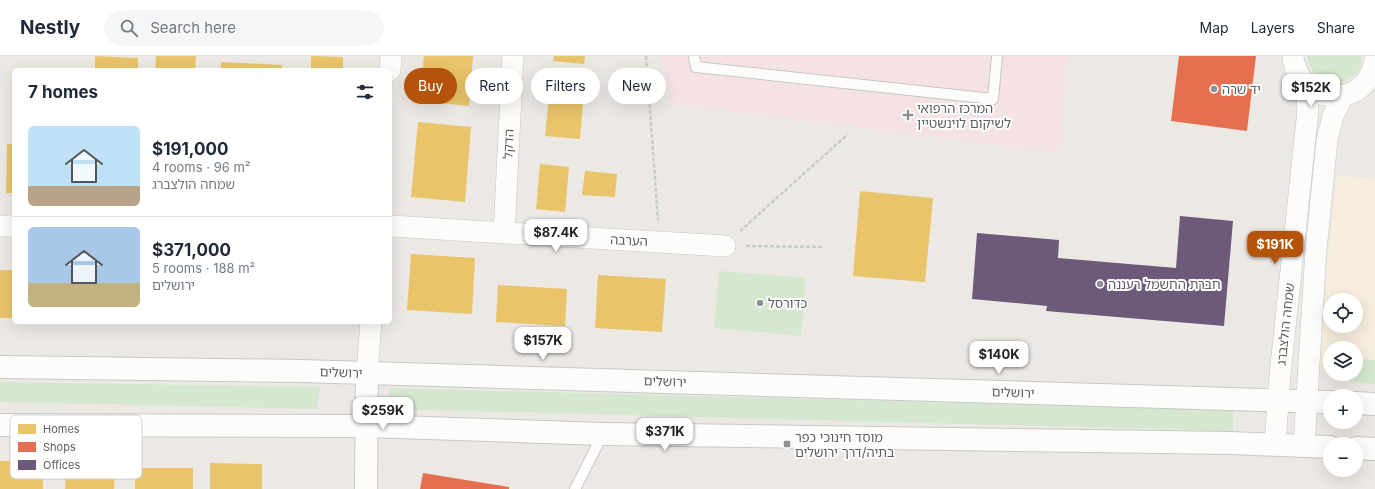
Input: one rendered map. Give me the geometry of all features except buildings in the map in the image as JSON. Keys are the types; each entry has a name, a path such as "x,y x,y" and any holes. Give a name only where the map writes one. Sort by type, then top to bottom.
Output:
{"main road":[{"name":"ירושלים","path":"0,367 367,372 1323,402"},
{"path":"366,489 367,372"},
{"path":"1363,403 1375,404"},
{"path":"0,425 10,425"},
{"path":"142,425 366,426 603,434 1323,447"},
{"path":"1363,448 1375,449"}],"street":[{"path":"390,68 391,56"},
{"name":"הדקל","path":"504,233 513,56"},
{"path":"1293,56 1297,74 1306,85 1318,93 1330,96 1343,96 1354,91 1364,84 1374,69"},
{"name":"שמחה הולצברג","path":"1275,445 1278,400 1308,110 1306,85"},
{"name":"שמחה הולצברג","path":"1304,446 1316,250 1327,140 1333,116 1343,96"},
{"path":"0,226 12,226"},
{"name":"הערבה","path":"392,226 725,246"},
{"path":"367,372 371,324"}],"lane":[{"path":"694,56 696,67 993,99 997,56"},
{"path":"575,489 603,434"}],"path":[{"path":"646,56 659,242"},
{"path":"725,246 848,134"},
{"path":"725,246 822,247"}],"shaded area":[{"name":"המרכז הרפואי לשיקום לוינשטיין","path":"661,56 1069,56 1060,153 671,104 666,80 666,68 664,68"},
{"path":"1337,176 1375,179 1375,384 1344,381 1363,381 1363,341 1323,341 1323,371 1318,363 1317,357 1323,303 1323,333 1363,333 1363,293 1324,293"}],"green space":[{"path":"1307,56 1362,56 1360,68 1354,76 1346,81 1336,83 1327,81 1318,76 1311,68"},
{"name":"כדורסל","path":"719,271 806,278 801,336 714,328"},
{"path":"1363,359 1375,360 1375,384 1350,381 1363,381"},
{"path":"0,382 320,387 317,409 0,402"},
{"path":"389,388 1233,410 1233,431 388,409"}],"place":[{"name":"יד שרה","path":"1214,89"},
{"name":"המרכז הרפואי לשיקום לוינשטיין","path":"908,115"},
{"name":"חברת החשמל רעננה","path":"1100,284"},
{"name":"כדורסל","path":"760,303"},
{"name":"מוסד חינוכי כפר בתיה/דרך ירושלים","path":"787,444"}]}
